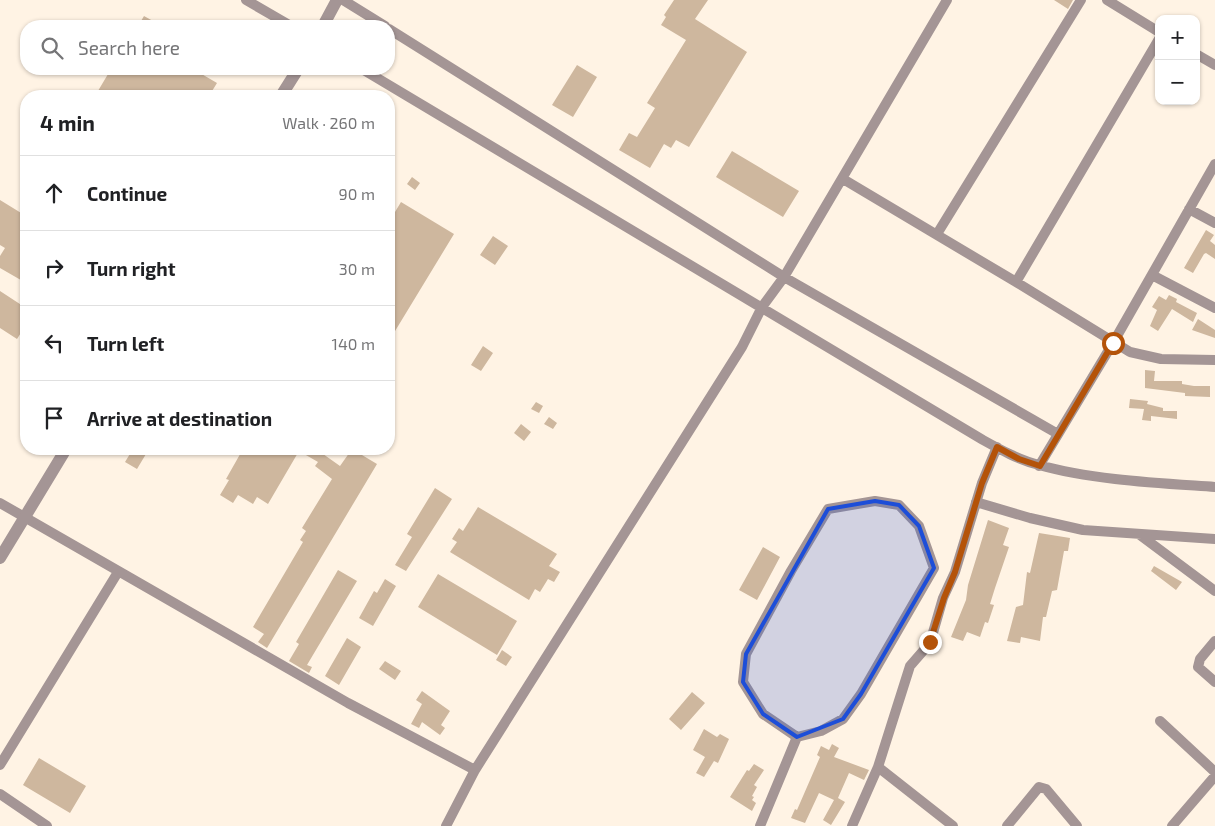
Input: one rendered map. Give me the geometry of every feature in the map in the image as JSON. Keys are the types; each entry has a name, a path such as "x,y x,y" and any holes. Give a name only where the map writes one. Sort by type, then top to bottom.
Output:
{"street":[{"path":"246,0 281,20"},
{"path":"326,20 337,0"},
{"path":"343,0 375,20"},
{"path":"446,826 475,770 742,347 762,307 784,277 947,0"},
{"path":"937,234 1081,0"},
{"path":"1107,0 1155,30"},
{"path":"395,33 784,277 1058,434"},
{"path":"1016,282 1155,46"},
{"path":"1200,56 1215,65"},
{"path":"285,90 294,75"},
{"path":"372,75 1019,459 1040,466 1133,480 1215,487"},
{"path":"1040,466 1215,164"},
{"path":"843,179 1130,352 1153,358 1189,361 1215,360"},
{"path":"1189,209 1215,223"},
{"path":"1152,275 1215,308"},
{"path":"852,826 878,767 910,666 930,642 944,598 955,572 976,502 997,447"},
{"path":"0,558 62,455"},
{"path":"875,500 899,506 919,526 934,568 861,694 843,719 821,731 797,737 763,714 743,682 746,654 791,571 828,509 875,500"},
{"path":"976,502 1030,518 1083,530 1215,539"},
{"path":"0,503 348,702 475,770"},
{"path":"1140,535 1215,591"},
{"path":"0,765 118,572"},
{"path":"1215,640 1200,659 1198,667 1215,682"},
{"path":"1160,721 1215,772"},
{"path":"760,826 797,737"},
{"path":"878,767 953,826"},
{"path":"1173,826 1215,776"},
{"path":"1007,826 1036,790 1044,788 1077,826"},
{"path":"0,794 47,826"}],"highlighted area":[{"path":"875,501 899,505 919,526 934,568 861,694 843,719 797,737 763,714 743,682 746,654 828,509"}],"building":[{"path":"674,0 708,0 695,19 747,52 689,147 676,140 671,148 664,144 650,168 619,150 629,133 637,137 655,108 647,103 686,40 661,25 666,17 664,15"},
{"path":"1054,0 1073,0 1068,9"},
{"path":"144,16 151,20 142,20"},
{"path":"577,65 597,77 573,117 552,105"},
{"path":"107,75 203,75 217,83 213,90 99,90"},
{"path":"732,151 799,191 783,217 716,177"},
{"path":"412,177 420,183 415,190 407,184"},
{"path":"0,200 20,212 20,280 0,268 0,256 5,248 0,245"},
{"path":"401,202 454,234 395,331 395,212"},
{"path":"1206,230 1214,235 1210,241 1215,245 1215,259 1206,253 1204,254 1193,273 1184,268"},
{"path":"493,236 508,246 495,265 480,255"},
{"path":"0,291 20,304 20,334 17,339 0,328"},
{"path":"1169,295 1177,299 1176,302 1197,313 1193,322 1172,309 1158,331 1150,326 1157,310 1152,307 1159,296 1166,300"},
{"path":"1198,319 1215,330 1215,338 1192,330"},
{"path":"483,346 493,353 481,371 471,365"},
{"path":"1145,370 1155,371 1154,381 1182,381 1182,384 1210,386 1210,397 1185,396 1185,393 1145,388"},
{"path":"1130,399 1148,401 1147,404 1163,408 1163,411 1177,411 1177,419 1151,416 1151,421 1142,420 1144,409 1129,408"},
{"path":"536,402 543,406 539,413 531,409"},
{"path":"549,417 557,423 553,429 544,424"},
{"path":"521,424 531,432 524,441 514,433"},
{"path":"129,455 145,455 137,469 125,462"},
{"path":"240,455 297,455 268,504 257,497 253,504 238,495 233,503 220,495 229,480 226,479"},
{"path":"306,455 324,455 340,466 348,455 362,455 377,464 267,648 258,642 264,634 253,627 303,542 300,540 306,531 302,528 332,479 315,466 318,462"},
{"path":"435,488 452,499 406,571 395,565 412,537 407,534"},
{"path":"478,507 557,554 549,566 560,572 554,582 548,579 540,592 535,589 529,600 450,552 457,542 452,539 459,528 463,531"},
{"path":"988,520 1009,528 1003,545 1009,547 990,604 994,605 988,623 985,622 980,637 967,632 963,641 951,637 966,600 968,585"},
{"path":"1039,533 1070,538 1068,551 1064,551 1057,590 1052,591 1046,617 1043,617 1040,641 1021,637 1020,643 1007,641 1016,607 1023,605 1027,572 1030,573"},
{"path":"763,547 780,557 757,600 739,590"},
{"path":"1154,566 1182,582 1176,590 1151,571"},
{"path":"338,570 357,581 307,665 312,667 309,673 289,661 299,644 296,642"},
{"path":"438,574 517,621 497,655 418,607"},
{"path":"385,579 396,586 373,626 359,618 374,591 377,593"},
{"path":"347,638 361,647 339,685 325,676"},
{"path":"502,650 512,657 506,666 496,660"},
{"path":"385,661 401,671 395,680 379,669"},
{"path":"422,691 450,711 441,725 445,728 440,735 422,722 419,728 411,724 422,704 416,700"},
{"path":"692,692 705,703 681,730 669,719"},
{"path":"704,729 717,737 720,734 729,739 718,763 714,761 704,777 696,773 705,757 693,750"},
{"path":"832,744 839,748 834,757 869,770 864,780 849,773 838,798 845,802 831,825 823,820 834,800 819,793 805,823 791,818 795,809 797,810 820,757 817,755 821,746 829,750"},
{"path":"39,758 86,786 70,813 23,785"},
{"path":"754,764 764,770 754,785 757,787 752,800 756,803 752,811 730,797 747,770 749,771"}],"route":[{"path":"930,642 944,598 955,572 965,532 997,447 1019,459 1040,466 1113,343"}]}
